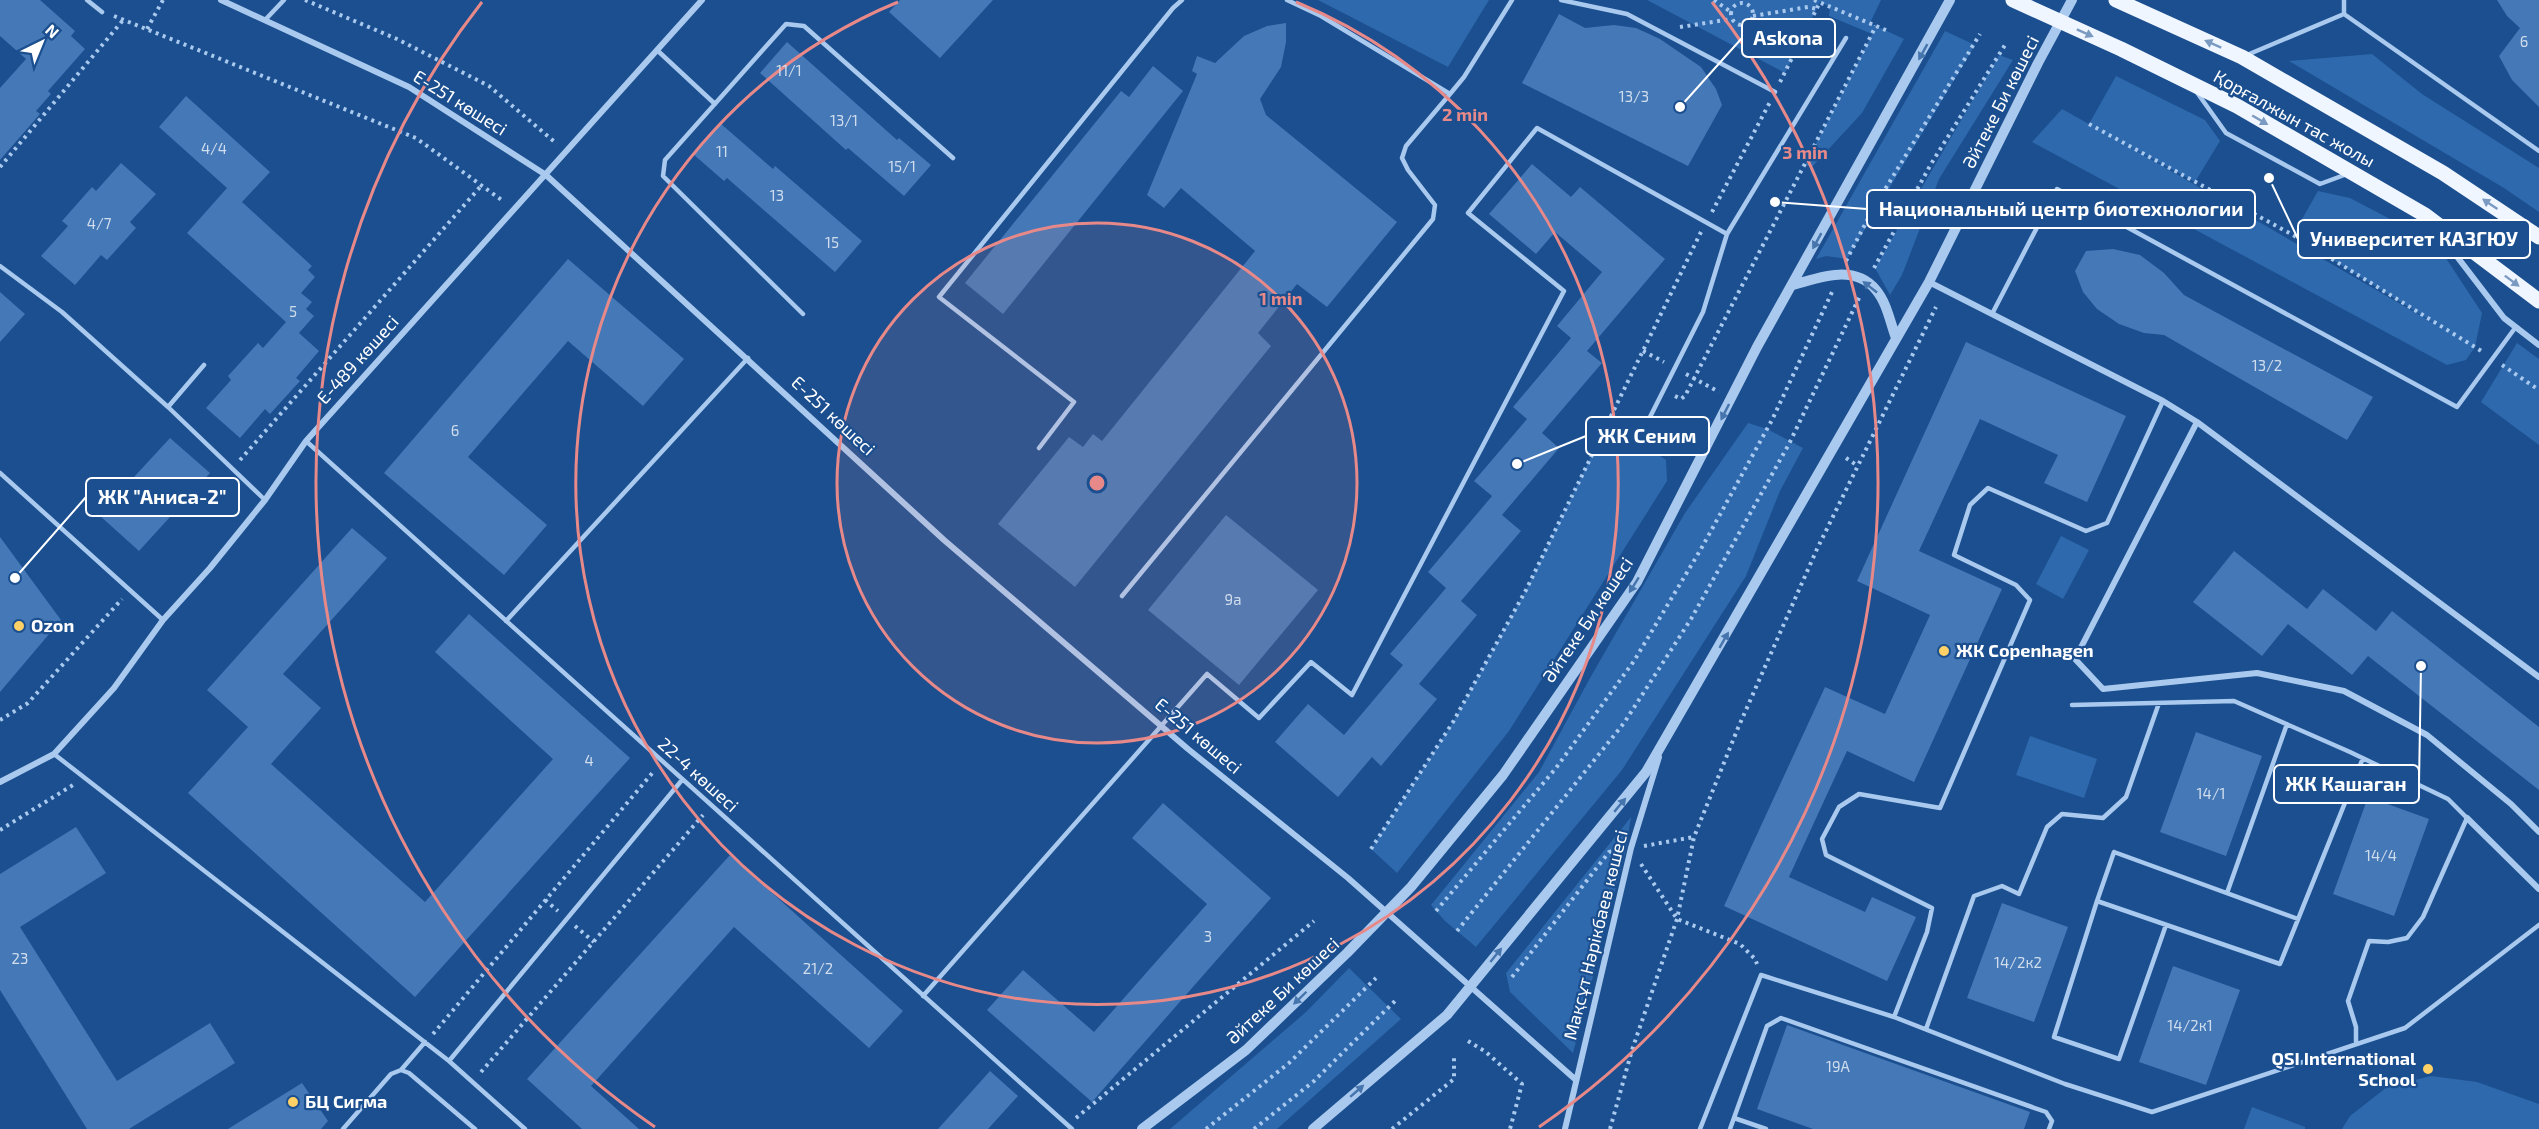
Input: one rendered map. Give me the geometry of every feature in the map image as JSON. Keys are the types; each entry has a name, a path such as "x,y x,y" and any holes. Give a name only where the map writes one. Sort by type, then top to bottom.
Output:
{"main road":[{"name":"Қорғалжын тас жолы","path":"2013,0 2237,106 2425,215 2539,301"},
{"name":"Қорғалжын тас жолы","path":"2116,0 2242,57 2443,172 2539,237"}],"street":[{"name":"Е-251 көшесі","path":"221,0 410,87 546,175 944,540 1162,725 1348,878 1576,1080"},
{"name":"Е-489 көшесі","path":"54,754 114,688 163,620 265,500 306,441 702,0"},
{"name":"Әйтеке Би көшесі","path":"1142,1129 1246,1050 1387,914 1503,775 1637,582 1757,347 1950,0"},
{"name":"Әйтеке Би көшесі","path":"1313,1129 1447,1015 1647,772 1929,282 2073,0"},
{"path":"2425,215 2504,318 2539,345"},
{"path":"1793,285 1839,274 1866,282 1876,290 1885,306 1896,338"},
{"path":"1929,282 2163,401 2197,422 2539,677"},
{"path":"2197,422 2075,659 2103,689 2257,672 2344,691 2427,735 2511,804 2539,832"},
{"name":"Мақсұт Нәрікбаев көшесі","path":"1565,1129 1631,848 1661,750"},
{"path":"0,782 54,754"},
{"path":"2467,818 2539,889"}],"lane":[{"path":"87,0 102,12"},
{"path":"266,19 285,0"},
{"path":"1039,448 1074,402 939,297 1173,8 1182,0"},
{"path":"1287,0 1321,16 1450,94"},
{"path":"1122,596 1433,219 1435,205 1408,170 1402,158 1406,146 1464,77 1512,0"},
{"path":"1562,0 1627,14 1775,92"},
{"path":"2344,0 2344,14"},
{"path":"2242,57 2344,14"},
{"path":"2344,14 2539,151"},
{"path":"803,314 663,177 665,160 786,24 804,26 953,158"},
{"path":"1706,448 1650,417 1703,312 1727,234 1846,38"},
{"path":"658,51 715,104"},
{"path":"2191,84 2226,133 2320,184 2351,172"},
{"path":"923,996 1207,674 1259,718 1311,662 1352,694 1564,291 1468,213 1537,128 1727,234"},
{"path":"1992,314 2057,189 2457,406 2515,328"},
{"path":"0,266 62,312 168,407 265,500"},
{"path":"506,621 748,358"},
{"path":"168,407 204,365"},
{"path":"1894,1017 1928,932 1932,908 1826,855 1822,839 1839,807 1859,794 1940,808 2030,600 2016,585 1954,555 1970,505 1988,488 2086,531 2107,523 2163,401"},
{"name":"22-4 көшесі","path":"306,441 1070,1127"},
{"path":"0,473 163,620"},
{"path":"2072,705 2234,701 2363,758 2448,799 2467,818 2423,917 2407,938 2388,942 2369,941 2348,1001 2356,1027 2356,1044"},
{"path":"1926,1029 1974,896 2002,886 2019,894 2047,827 2062,814 2103,818 2126,797 2159,703"},
{"path":"2227,893 2287,724"},
{"path":"54,754 449,1061 525,1129"},
{"path":"2097,901 2280,964 2363,758"},
{"path":"449,1061 682,780"},
{"path":"2166,925 2119,1059 2054,1037 2114,852 2298,919"},
{"path":"1700,1129 1761,975 1894,1017 2065,1084 2152,1112 2406,1028 2539,925"},
{"path":"1730,1129 1767,1026 1781,1018 2046,1112 2052,1121 2049,1129"},
{"path":"343,1129 391,1074 400,1070 425,1042"},
{"path":"400,1070 409,1073 475,1129"},
{"path":"1734,1118 1766,1129"}],"path":[{"path":"147,29 163,0"},
{"path":"305,0 397,39 489,86 567,153"},
{"path":"1714,0 1731,12"},
{"path":"1814,0 1888,31"},
{"path":"1371,849 1453,722 1526,590 1706,223 1820,2"},
{"path":"1752,18 1753,12 1746,4 1734,6 1731,12 1732,19 1737,24 1743,25 1752,18 1808,7 1817,9"},
{"path":"102,12 416,138 515,209"},
{"path":"1752,18 1800,42"},
{"path":"0,167 124,19"},
{"path":"1660,32 1697,22 1732,19"},
{"path":"1662,392 1681,399 1685,396 1876,26"},
{"path":"1436,911 1556,768 1634,661 1701,549 1772,420 1839,274 1873,208 1980,34"},
{"path":"1457,932 1624,723 1691,619 1789,444 1866,282 1931,164 2005,45"},
{"path":"2089,124 2293,235 2539,390"},
{"path":"233,469 481,186"},
{"path":"1610,1129 1632,1050 1677,919 1694,837 1738,728 1817,549 1944,289"},
{"path":"1643,351 1655,358"},
{"path":"1675,366 1694,379 1732,398"},
{"path":"0,720 28,703 130,590"},
{"path":"425,1042 662,761"},
{"path":"0,830 85,778"},
{"path":"473,1082 711,806"},
{"path":"1512,977 1610,852 1694,837"},
{"path":"1631,848 1677,919 1740,944 1755,959 1761,975"},
{"path":"1070,1127 1314,921"},
{"path":"1206,1129 1289,1063 1376,978"},
{"path":"1254,1129 1314,1081 1397,999"},
{"path":"1468,1041 1486,1052 1522,1084 1510,1129"},
{"path":"1392,1129 1454,1079 1454,1058"}],"shaded area":[{"path":"1318,0 1489,0 1448,67"},
{"path":"1647,0 1881,0 1870,23 1904,39 1862,113 1812,167 1805,165 1872,34 1829,16 1830,7 1820,2 1785,73"},
{"path":"1945,31 1975,45 1847,259 1826,256 1816,259"},
{"path":"2372,54 2422,94 2539,168 2539,212 2504,188 2289,61"},
{"path":"1999,55 2013,60 1939,179 1902,275 1890,295 1875,268"},
{"path":"2116,76 2205,120 2220,141 2195,182 2121,142 2447,331 2293,235 2318,191 2350,198 2436,243 2482,313 2475,347 2466,360 2447,365 2032,142 2062,109 2089,124"},
{"path":"2517,343 2539,359 2539,445 2481,402"},
{"path":"1609,420 1666,460 1667,481 1509,731 1397,873 1371,849 1453,722 1526,590"},
{"path":"1748,423 1767,429 1803,448 1780,491 1746,576 1622,770 1476,947 1445,921 1431,905 1539,772 1685,513"},
{"path":"2061,536 2089,550 2063,599 2036,584"},
{"path":"2030,736 2097,759 2084,798 2016,775"},
{"path":"1631,817 1626,849 1573,1053 1510,992 1506,973"},
{"path":"1349,968 1401,1019 1277,1129 1170,1129 1306,1012"},
{"path":"2431,1076 2477,1082 2539,1104 2539,1129 2342,1129 2350,1116 2387,1087"},
{"path":"2252,1107 2305,1127 2305,1129 2244,1129"}],"building":[{"path":"0,0 40,0 75,31 71,36 85,49 48,91 51,94 36,111 40,114 0,160 0,88 26,59 0,36"},
{"path":"900,0 993,0 940,58 889,12"},
{"path":"2497,0 2539,0 2539,107 2512,80 2499,56 2520,28 2507,16"},
{"path":"1559,14 1585,28 1614,25 1636,28 1660,39 1701,67 1716,89 1722,105 1688,166 1522,83"},
{"path":"1286,23 1286,42 1281,67 1260,99 1266,115 1397,222 1327,307 1297,284 1258,333 1271,346 1075,587 998,524 1069,437 1083,447 1093,434 1102,441 1255,251 1181,188 1164,208 1147,195 1197,74 1192,71 1197,56 1215,63 1244,36 1267,26"},
{"path":"787,42 897,140 899,138 931,165 904,196 848,148 846,150 760,73"},
{"path":"1153,66 1183,91 1003,314 965,283 1121,91 1129,97"},
{"path":"186,96 270,172 242,202 312,266 308,270 315,277 301,293 312,302 306,309 314,316 299,333 319,351 296,378 300,381 270,414 265,409 240,438 206,408 231,380 228,376 258,343 263,348 286,322 187,233 227,188 159,127"},
{"path":"720,123 773,169 775,166 862,241 835,272 727,178 724,181 693,154"},
{"path":"121,163 156,194 130,222 136,228 107,260 101,255 75,285 41,256 68,226 62,221 92,187 96,191"},
{"path":"1532,164 1571,197 1580,187 1665,259 1587,351 1602,363 1542,433 1559,448 1502,515 1521,531 1461,601 1477,615 1419,684 1437,699 1381,766 1372,757 1338,797 1275,742 1308,704 1344,735 1403,665 1390,654 1446,588 1428,572 1492,496 1474,481 1527,419 1513,407 1571,338 1557,326 1602,272 1555,232 1536,254 1489,214"},
{"path":"2113,249 2140,255 2164,273 2184,295 2373,397 2347,440 2164,335 2144,333 2119,324 2097,309 2083,292 2075,271 2086,251"},
{"path":"568,259 684,359 643,406 568,341 468,457 547,525 504,575 384,473"},
{"path":"0,292 25,314 0,342"},
{"name":"ЖК Copenhagen","path":"1966,342 2126,416 2087,502 2044,483 2058,455 1980,419 1919,551 2002,589 1914,782 1847,751 1789,877 1865,912 1872,897 1916,917 1887,981 1724,906 1825,687 1885,714 1930,615 1857,581"},
{"path":"170,438 210,473 139,551 99,515"},
{"path":"1226,515 1318,590 1239,685 1148,610"},
{"path":"352,528 387,558 283,674 321,708 271,764 425,902 553,759 435,652 469,614 630,758 415,997 188,793 248,727 207,690"},
{"path":"0,537 61,620 0,692"},
{"path":"2234,551 2307,609 2323,589 2376,631 2392,611 2539,727 2539,790 2368,656 2352,675 2288,624 2262,656 2193,602"},
{"path":"2196,732 2262,756 2226,856 2160,832"},
{"path":"2368,797 2429,819 2394,916 2333,894"},
{"path":"1163,803 1271,898 1092,1102 987,1010 1023,970 1094,1032 1207,904 1132,838"},
{"path":"76,827 106,873 20,927 117,1081 210,1023 235,1063 129,1129 87,1129 0,990 0,874"},
{"path":"730,855 903,1011 869,1048 734,927 591,1086 639,1129 582,1129 527,1079"},
{"path":"2002,903 2068,927 2034,1022 1967,998"},
{"path":"2173,966 2240,990 2206,1085 2139,1062"},
{"path":"1787,1025 2030,1112 2024,1129 1813,1129 1757,1109"},
{"path":"990,1071 1018,1096 988,1129 938,1129"},
{"name":"БЦ Сигма","path":"302,1083 328,1121 321,1129 228,1129"}],"place":[{"name":"Askona","path":"1680,107"},
{"name":"Университет КАЗГЮУ","path":"2269,178"},
{"name":"Национальный центр биотехнологии","path":"1775,202"},
{"name":"ЖК Сеним","path":"1517,464"},
{"name":"ЖК \"Аниса-2\"","path":"15,578"},
{"name":"Ozon","path":"19,626"},
{"name":"ЖК Copenhagen","path":"1944,651"},
{"name":"ЖК Кашаган","path":"2421,666"},
{"name":"QSI International School","path":"2428,1069"},
{"name":"БЦ Сигма","path":"293,1102"}]}
